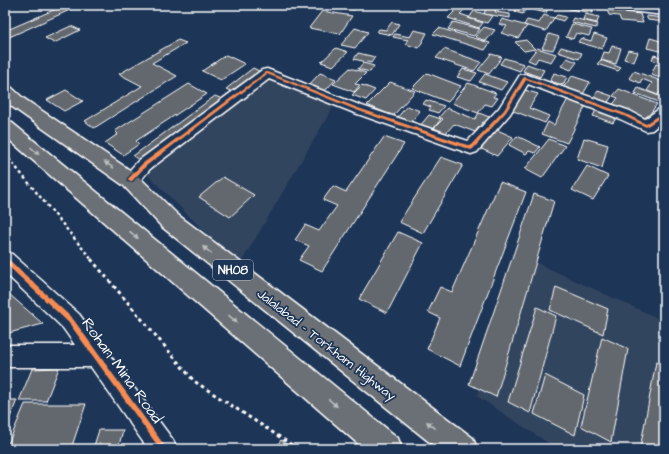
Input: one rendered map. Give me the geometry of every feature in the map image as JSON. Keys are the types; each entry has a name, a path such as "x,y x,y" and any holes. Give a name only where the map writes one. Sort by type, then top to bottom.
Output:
{"highway":[{"name":"Jalalabad - Torkham Highway","path":"5,91 16,102 130,180 170,221 462,449"},
{"name":"NH08","path":"5,126 387,449"}],"street":[{"path":"612,5 664,11"},
{"path":"130,180 144,165 267,73 357,109 471,148 505,111 525,78 625,114 650,128 664,113"},
{"name":"Rohan Mina Road","path":"5,260 71,321 164,449"},
{"path":"5,356 97,356"}],"path":[{"path":"5,154 130,307 194,381 298,449"}],"shaded area":[{"path":"258,75 335,104 239,266 143,170"},
{"path":"526,258 664,321 664,449 557,449 477,396"}],"building":[{"path":"65,5 81,5 7,38 5,37 5,31"},
{"path":"331,5 358,5 354,10"},
{"path":"487,5 497,5 495,12 510,14 510,18 484,14"},
{"path":"518,5 527,5 523,14 515,12"},
{"path":"531,5 549,5 546,13 530,9"},
{"path":"564,5 593,9 593,13 564,8"},
{"path":"458,8 464,10 460,14 483,23 479,28 448,18"},
{"path":"607,10 640,14 643,23 621,21 619,16 609,15"},
{"path":"322,11 352,16 340,34 309,28"},
{"path":"474,11 492,16 487,23 469,18"},
{"path":"585,14 599,17 597,23 583,20"},
{"path":"544,15 554,18 546,31 524,25 527,20 539,23"},
{"path":"557,15 566,17 563,21 554,18"},
{"path":"646,16 664,18 664,22 648,20"},
{"path":"573,18 598,24 596,28 571,22"},
{"path":"502,19 527,26 518,38 501,33 507,26 499,24"},
{"path":"392,22 399,24 392,35 377,32 379,29 386,30"},
{"path":"453,22 480,29 474,36 448,29"},
{"path":"572,24 592,29 589,36 576,33 573,39 566,37"},
{"path":"71,26 80,30 54,43 45,38"},
{"path":"484,27 495,30 486,41 475,37"},
{"path":"355,28 368,32 355,48 341,45"},
{"path":"439,28 490,43 485,50 433,34"},
{"path":"414,30 427,33 419,48 405,44 408,40 393,37 395,34 410,37"},
{"path":"549,34 559,37 553,50 542,48"},
{"path":"594,34 607,38 602,49 578,42 581,38 591,41"},
{"path":"650,38 664,42 664,52 647,48"},
{"path":"178,40 186,43 152,63 177,76 94,128 85,121 142,86 119,74"},
{"path":"526,40 535,49 524,51 515,42"},
{"path":"612,46 621,48 616,64 601,60 604,52 609,53"},
{"path":"561,47 582,53 579,59 558,52"},
{"path":"336,48 348,52 333,66 321,62"},
{"path":"537,48 556,54 551,62 538,58 535,63 528,60"},
{"path":"444,49 481,62 474,71 436,58"},
{"path":"628,50 638,52 634,62 624,59"},
{"path":"358,53 375,57 371,63 354,59"},
{"path":"491,54 502,57 489,74 478,70"},
{"path":"226,55 245,64 221,80 202,71"},
{"path":"654,55 664,58 664,64 652,60"},
{"path":"504,58 524,64 520,71 500,64"},
{"path":"567,58 577,62 571,70 561,66"},
{"path":"601,60 621,68 618,71 597,64"},
{"path":"363,63 374,66 370,72 358,69"},
{"path":"527,64 544,70 540,77 523,71"},
{"path":"656,64 664,66 664,79 651,75"},
{"path":"253,68 263,73 237,94 226,89"},
{"path":"350,68 366,73 355,84 360,85 354,92 333,84"},
{"path":"463,69 477,73 471,81 457,77"},
{"path":"634,71 664,82 664,87 658,95 647,91 652,83 642,79 640,83 629,78"},
{"path":"320,73 336,79 325,91 308,86"},
{"path":"427,73 461,86 448,102 412,88"},
{"path":"554,73 567,77 563,85 550,81"},
{"path":"485,74 507,82 501,90 479,82"},
{"path":"572,76 590,82 582,96 562,89"},
{"path":"390,82 415,91 393,116 367,105"},
{"path":"468,83 496,93 493,97 498,98 492,106 485,104 478,113 452,103"},
{"path":"189,84 207,94 136,141 139,144 123,155 105,143 118,134 115,131"},
{"path":"362,85 375,90 366,100 352,95"},
{"path":"638,88 664,98 664,104 635,93"},
{"path":"619,89 657,104 645,121 611,107 618,98 613,96"},
{"path":"66,90 83,101 64,111 47,100"},
{"path":"525,90 538,94 529,108 549,116 545,123 511,110"},
{"path":"598,91 612,96 605,107 591,101"},
{"path":"215,96 227,101 145,164 133,156"},
{"path":"569,97 587,103 567,143 542,134 548,122 554,125"},
{"path":"426,100 444,106 438,113 429,110 431,107 423,104"},
{"path":"407,106 420,111 409,124 396,119"},
{"path":"598,106 619,113 613,123 593,116"},
{"path":"447,108 475,119 479,113 494,119 490,125 483,122 475,132 454,124 446,133 434,128 443,119 439,117"},
{"path":"429,115 441,119 431,132 419,127"},
{"path":"493,128 513,137 497,156 477,147"},
{"path":"517,136 540,147 535,153 529,151 526,154 509,145"},
{"path":"384,137 404,144 322,271 299,260 309,246 295,240 305,225 319,231 337,206 323,200 333,186 346,192"},
{"path":"584,138 608,145 602,168 577,159"},
{"path":"549,139 565,146 542,178 525,169"},
{"path":"441,157 463,165 423,233 399,222"},
{"path":"587,166 608,176 593,200 572,190"},
{"path":"223,177 254,195 230,217 199,197"},
{"path":"500,182 526,192 460,366 427,349 440,318 428,312 440,287 452,292"},
{"path":"534,194 554,201 496,397 469,384"},
{"path":"398,232 423,243 387,313 359,299"},
{"path":"556,287 608,309 603,334 550,310"},
{"path":"9,294 43,324 5,334 5,300"},
{"path":"537,307 556,316 530,413 508,402"},
{"path":"602,337 628,349 611,442 581,426"},
{"path":"656,362 664,366 664,449 640,449"},
{"path":"59,368 46,401 19,401 32,369"},
{"path":"545,375 584,395 575,435 534,414"},
{"path":"5,400 17,400 5,430"},
{"path":"25,404 86,404 71,449 6,449"},
{"path":"99,430 123,430 118,449 93,449"},
{"path":"281,440 291,449 275,449"}],"cycle path":[{"path":"130,180 144,165 267,73 357,109 471,148 505,111 525,78 625,115 646,126 664,113"},
{"path":"5,260 71,321 164,449"}]}
